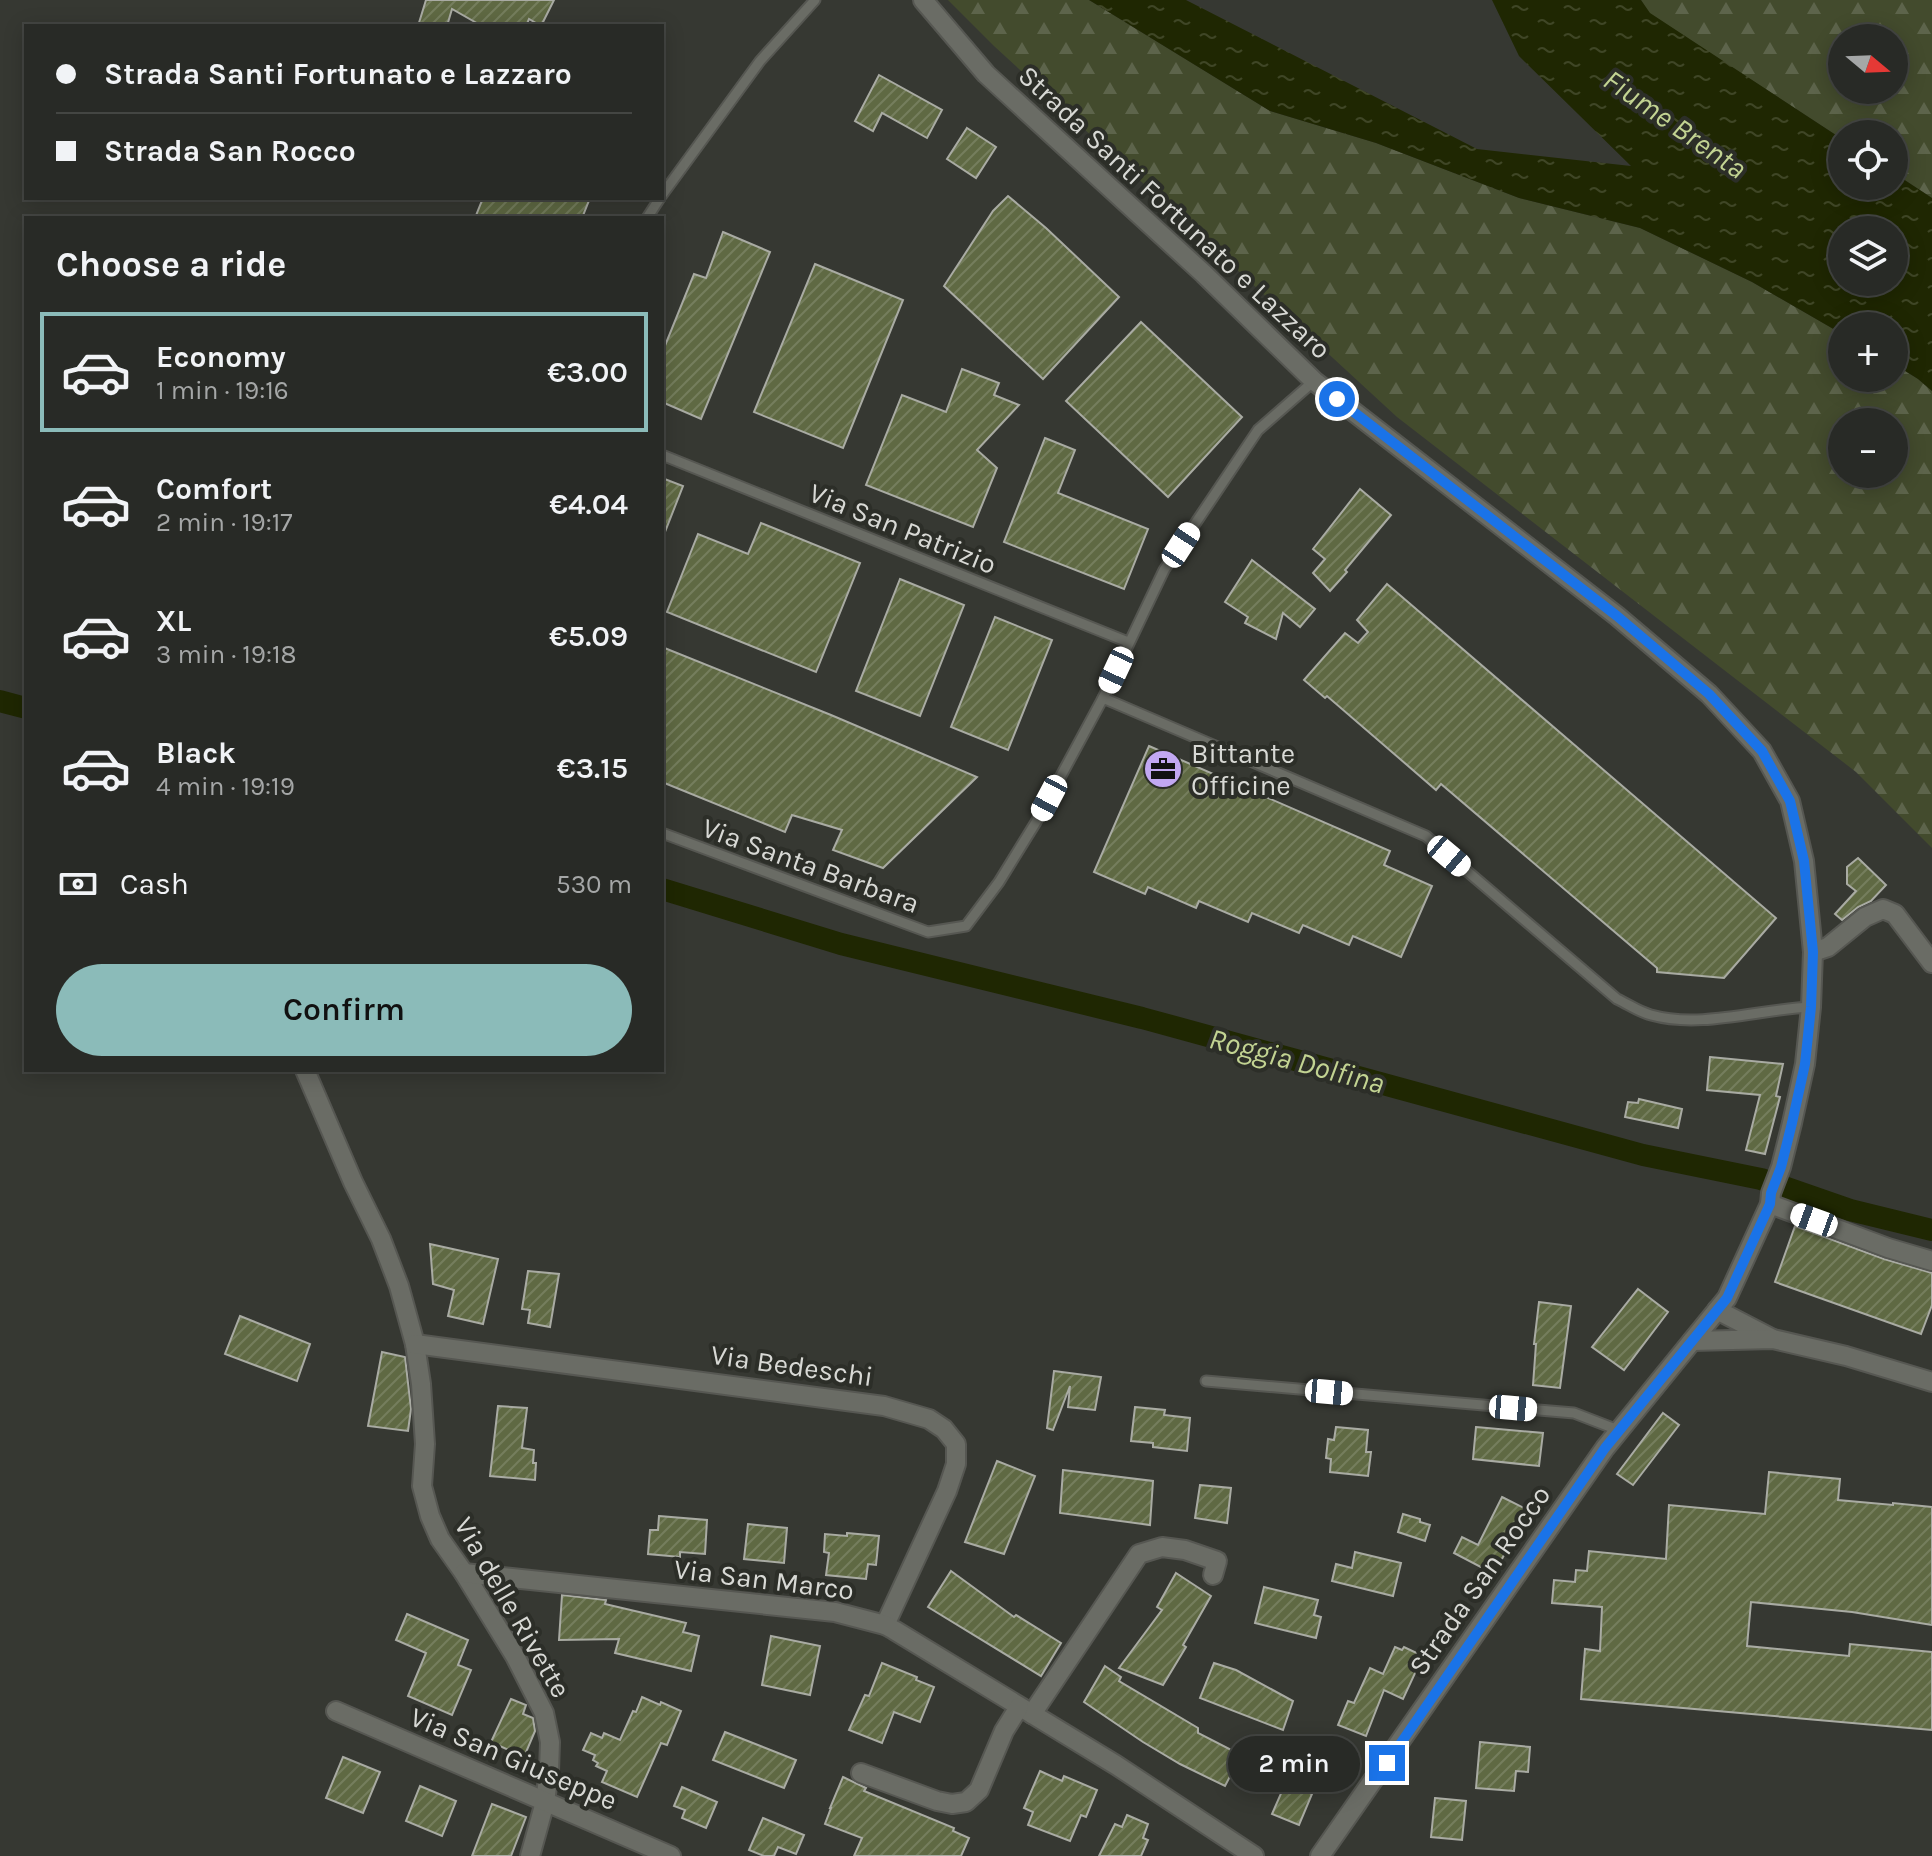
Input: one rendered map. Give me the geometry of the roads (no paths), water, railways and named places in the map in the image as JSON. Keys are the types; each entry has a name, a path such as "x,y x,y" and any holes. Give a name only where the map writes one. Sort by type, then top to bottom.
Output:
{"street":[{"name":"Strada Santi Fortunato e Lazzaro","path":"923,0 986,74 1204,274 1314,381 1617,616 1709,694 1762,751 1790,801 1804,861 1813,952 1805,1064 1781,1167 1770,1198 1727,1298 1692,1341"},
{"path":"1813,952 1828,947 1865,917 1883,909 1895,914 1932,963"},
{"name":"Via delle Rivette","path":"306,1072 399,1286 415,1344 421,1384 425,1444 422,1486 430,1516 440,1539 515,1656 544,1713 550,1742 549,1771 545,1802 530,1856"},
{"path":"1770,1198 1888,1248 1932,1261"},
{"path":"1717,1310 1773,1339 1846,1356 1932,1382"},
{"path":"1692,1341 1773,1339"},
{"name":"Strada San Rocco","path":"1320,1856 1619,1431 1692,1341"},
{"name":"Via Bedeschi","path":"415,1344 884,1406 929,1419 944,1429 956,1444 956,1464 929,1532 885,1625"},
{"path":"861,1773 937,1801 952,1804 966,1802 979,1790 1004,1731 1025,1710 1139,1554 1162,1547 1185,1550 1217,1561 1213,1575"},
{"name":"Via San Marco","path":"464,1573 835,1612 885,1625 1116,1765 1254,1856"},
{"name":"Via San Giuseppe","path":"336,1711 671,1856"}],"lane":[{"path":"664,192 760,61 815,0"},
{"name":"Via Santa Barbara","path":"664,834 928,932 966,926 999,882 1036,822 1103,698 1164,570 1258,430 1314,381"},
{"name":"Via San Patrizio","path":"664,456 1128,642"},
{"path":"1103,698 1426,836 1617,999 1650,1015 1689,1020 1811,1007"},
{"path":"1206,1381 1574,1413 1619,1431"}],"water":[{"name":"Fiume Brenta","path":"1089,0 1186,0 1477,149 1631,166 1519,56 1492,0 1641,0 1650,13 1828,130 1828,200 1908,200 1908,182 1932,198 1932,391 1908,373 1908,312 1828,312 1828,326 1752,282 1640,228 1519,198 1376,143 1270,111"}],"waterway":[{"name":"Roggia Dolfina","path":"0,701 24,707"},
{"name":"Roggia Dolfina","path":"664,890 841,944 1142,1018 1643,1155 1761,1179 1850,1210 1932,1230"}],"place":[{"name":"Bittante Officine","path":"1163,769"}]}
